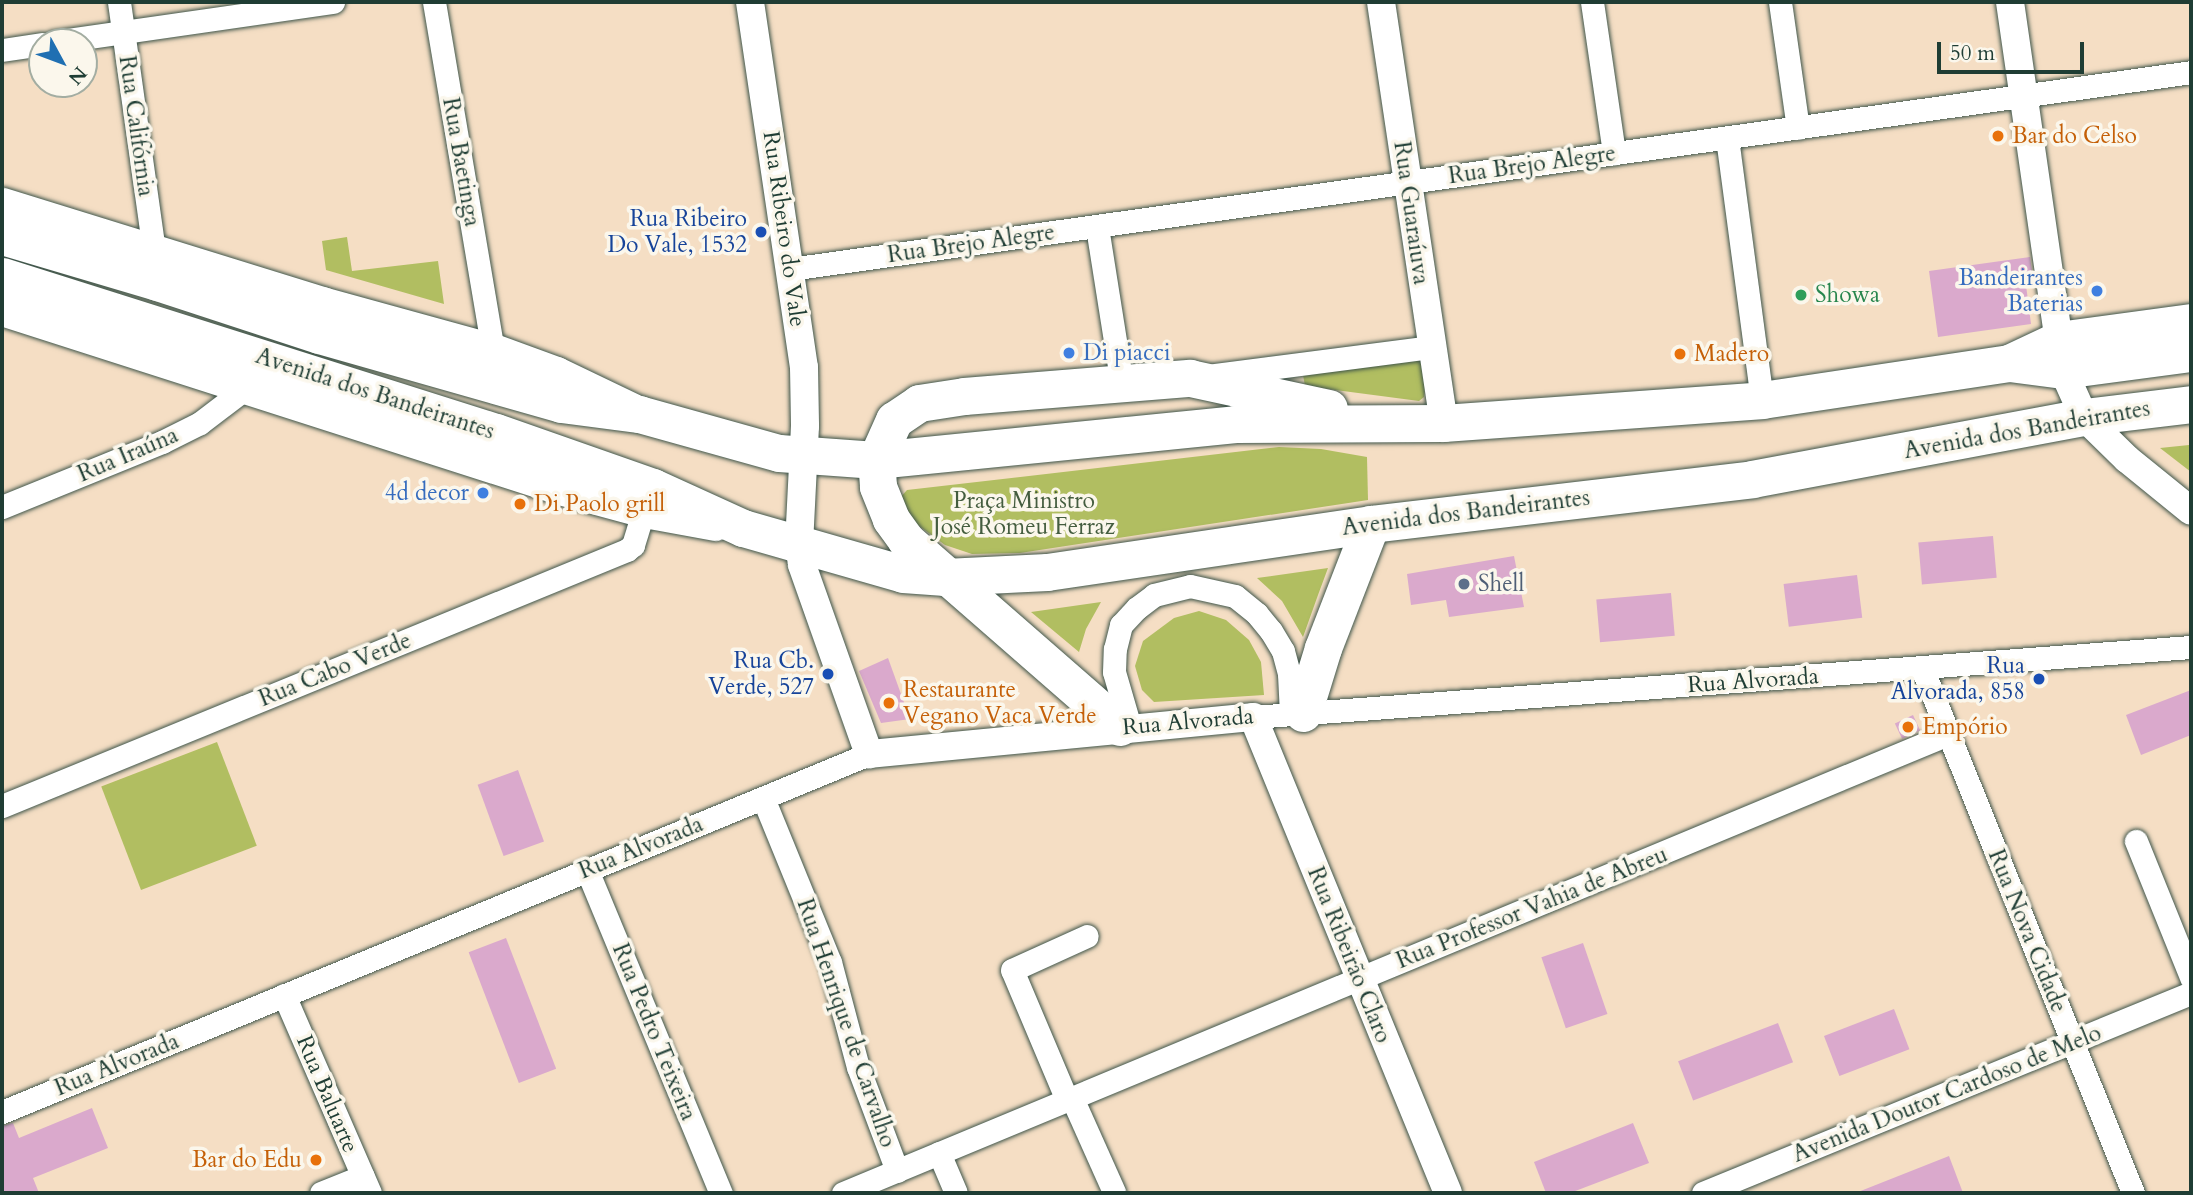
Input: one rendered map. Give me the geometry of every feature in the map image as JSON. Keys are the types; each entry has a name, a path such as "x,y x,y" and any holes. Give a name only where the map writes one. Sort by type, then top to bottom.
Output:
{"highway":[{"name":"Avenida dos Bandeirantes","path":"2,236 492,385 561,404 639,414 802,457 876,460 1235,424 1444,423 1762,400 2060,356 2191,353"},
{"name":"Avenida dos Bandeirantes","path":"2,276 496,432 653,487 743,528 903,574 945,577 1047,572 1371,524 1752,479 2084,417 2191,404"},
{"name":"Avenida dos Bandeirantes","path":"2060,356 2191,322"},
{"path":"1125,727 945,577 906,540 891,519 878,485 876,460 894,421 919,403 964,396 1190,379 1396,423"},
{"path":"1297,714 1371,524"}],"main road":[{"name":"Avenida dos Bandeirantes","path":"2,205 322,304 485,340 639,414"},
{"name":"Avenida dos Bandeirantes","path":"2,308 560,487 644,510 743,528"}],"street":[{"name":"Rua Califórnia","path":"118,2 153,251"},
{"path":"98,36 333,2"},
{"name":"Rua Baetinga","path":"434,2 485,340"},
{"name":"Rua Ribeiro do Vale","path":"750,2 804,367 805,426 802,457"},
{"name":"Rua Guaraíuva","path":"1381,2 1430,346 1444,423"},
{"path":"1592,2 1614,153"},
{"path":"1780,2 1798,128"},
{"path":"2010,2 2060,356 2084,417 2127,459 2191,510"},
{"path":"2,50 28,46"},
{"name":"Rua Brejo Alegre","path":"790,269 2191,72"},
{"path":"1727,138 1762,400"},
{"path":"1097,227 1122,384"},
{"path":"1190,379 1430,346"},
{"name":"Rua Iraúna","path":"2,507 162,442 200,423 246,388"},
{"path":"802,457 799,545 806,581 869,754"},
{"name":"Rua Cabo Verde","path":"2,806 627,550 633,545 644,510"},
{"path":"1125,727 1114,672 1115,649 1122,625 1137,608 1154,595 1190,586 1235,596 1257,614 1283,651 1297,714"},
{"name":"Rua Alvorada","path":"2,1112 869,754 1125,727 2191,647"},
{"name":"Rua Nova Cidade","path":"1922,668 2133,1193"},
{"name":"Rua Ribeirão Claro","path":"1253,717 1358,979 1448,1193"},
{"name":"Rua Professor Vahia de Abreu","path":"843,1193 1948,734"},
{"name":"Rua Henrique de Carvalho","path":"763,798 830,962 858,1068 897,1171"},
{"path":"2136,841 2191,977"},
{"name":"Rua Pedro Teixeira","path":"587,870 721,1193"},
{"path":"1087,936 1012,970 1069,1099 1117,1190"},
{"name":"Avenida Doutor Cardoso de Melo","path":"1703,1193 2191,993"},
{"name":"Rua Baluarte","path":"285,995 366,1185"},
{"path":"939,1153 956,1193"},
{"path":"321,1193 366,1185"}],"green space":[{"path":"347,237 352,271 438,261 444,304 326,270 322,241"},
{"path":"1416,357 1424,360 1426,381 1424,397 1419,401 1305,386 1302,369"},
{"path":"2189,445 2191,472 2160,448"},
{"name":"Praça Ministro José Romeu Ferraz","path":"1279,447 1321,449 1367,457 1368,500 1020,553 972,554 945,545 907,517 898,500 907,490"},
{"path":"1328,568 1303,637 1282,601 1257,578"},
{"name":"Praça Ministro José Romeu Ferraz","path":"1101,602 1086,629 1079,652 1031,612"},
{"path":"1199,611 1226,620 1249,640 1261,662 1264,695 1154,702 1142,690 1135,666 1143,641 1174,618"},
{"path":"217,742 257,846 141,890 101,786"}],"building":[{"path":"2030,257 2034,284 2026,285 2031,324 1938,337 1929,271"},
{"path":"1993,536 1997,578 1922,584 1918,543"},
{"name":"Shell","path":"1514,556 1524,607 1449,617 1446,600 1411,605 1407,574"},
{"path":"1857,575 1862,618 1789,627 1784,584"},
{"path":"1671,593 1675,636 1600,642 1596,600"},
{"name":"Restaurante Vegano Vaca Verde","path":"888,658 910,719 881,723 859,671"},
{"path":"2191,690 2191,735 2141,755 2126,715"},
{"name":"Empório","path":"1913,715 1920,730 1902,739 1895,723"},
{"path":"518,770 544,841 504,856 478,785"},
{"path":"506,938 556,1069 519,1083 469,952"},
{"path":"1583,943 1607,1014 1566,1028 1541,957"},
{"path":"1894,1009 1909,1049 1839,1076 1824,1036"},
{"path":"1778,1023 1793,1062 1693,1101 1678,1061"},
{"path":"92,1108 108,1148 33,1178 39,1193 2,1193 2,1126 13,1123 19,1138"},
{"path":"1633,1123 1649,1163 1570,1193 1546,1193 1534,1162"},
{"path":"1949,1156 1963,1193 1858,1193 1858,1192"}],"place":[{"name":"Bar do Celso","path":"1998,136"},
{"name":"Rua Ribeiro Do Vale, 1532","path":"761,232"},
{"name":"Bandeirantes Baterias","path":"2097,291"},
{"name":"Showa","path":"1801,295"},
{"name":"Di piacci","path":"1069,353"},
{"name":"Madero","path":"1680,354"},
{"name":"4d decor","path":"483,493"},
{"name":"Di Paolo grill","path":"520,504"},
{"name":"Shell","path":"1464,584"},
{"name":"Rua Cb. Verde, 527","path":"828,674"},
{"name":"Rua Alvorada, 858","path":"2039,679"},
{"name":"Restaurante Vegano Vaca Verde","path":"889,703"},
{"name":"Empório","path":"1908,727"},
{"name":"Bar do Edu","path":"316,1160"}]}
